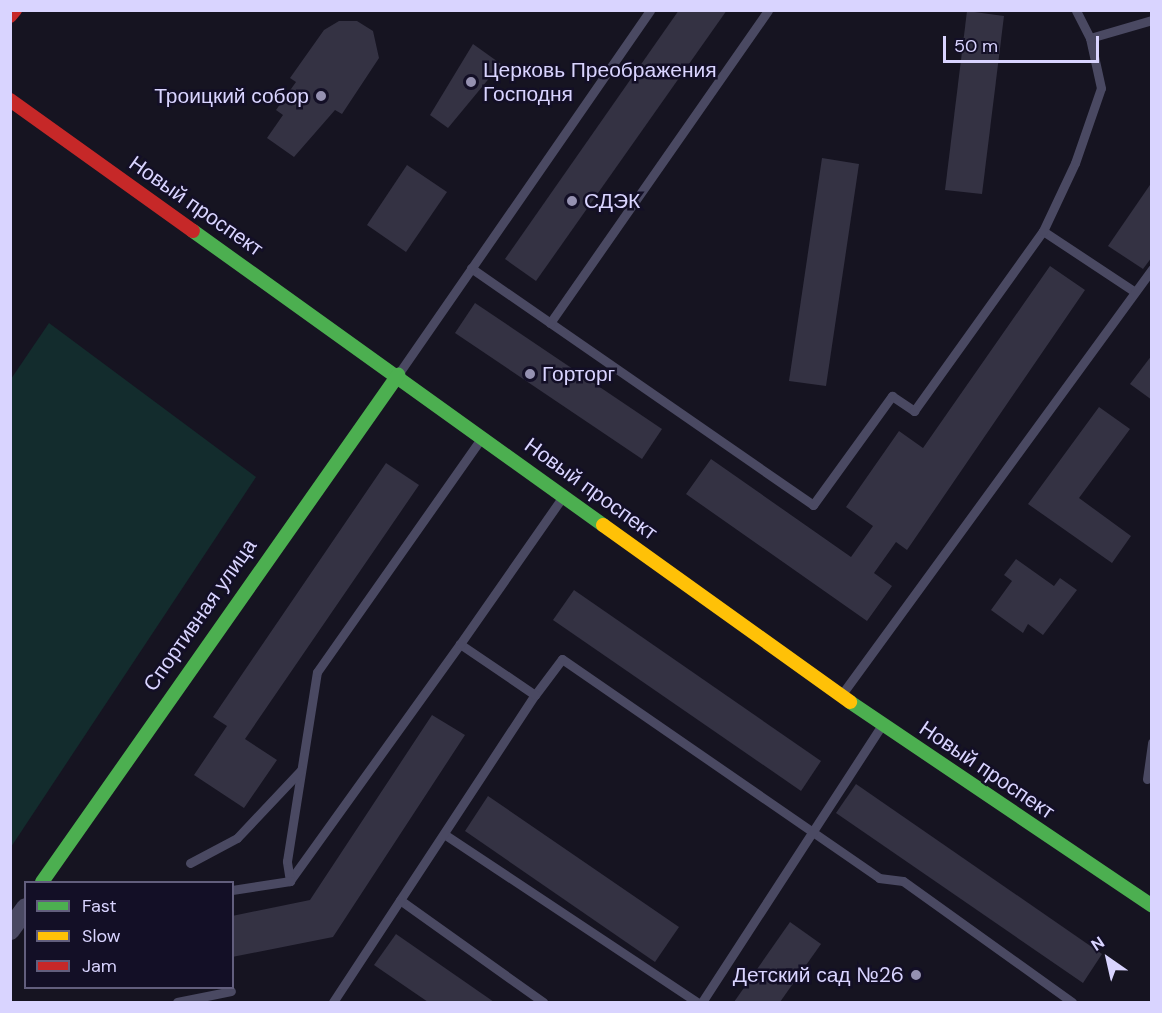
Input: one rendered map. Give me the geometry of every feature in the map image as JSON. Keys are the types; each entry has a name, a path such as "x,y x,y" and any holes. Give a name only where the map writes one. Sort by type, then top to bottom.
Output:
{"street":[{"path":"10,16 15,10"},
{"name":"Новый проспект","path":"10,100 398,375 841,696 1152,906"},
{"name":"Спортивная улица","path":"43,881 398,375"},
{"path":"10,930 24,911"}],"lane":[{"path":"398,375 650,10"},
{"path":"550,323 768,10"},
{"path":"471,268 813,505 892,396 914,411 1043,231 1075,164 1101,88 1090,38 1076,10"},
{"path":"1090,38 1152,20"},
{"path":"1043,231 1135,292"},
{"path":"841,696 1152,269"},
{"path":"290,881 287,861 317,672 482,436"},
{"path":"234,890 290,881 564,495"},
{"path":"460,644 535,695"},
{"path":"333,1002 535,695 562,659 879,878 903,881 1072,1002"},
{"path":"702,1002 882,724"},
{"path":"1147,779 1152,742"},
{"path":"190,863 237,838 301,770"},
{"path":"444,834 697,1002"},
{"path":"400,900 543,1002"},
{"path":"177,1002 198,1000 231,991"}],"green space":[{"path":"49,323 256,477 11,847 11,379"}],"building":[{"path":"679,10 727,10 536,281 505,259"},
{"path":"967,11 1004,16 982,194 945,190"},
{"name":"Троицкий собор","path":"339,21 357,21 373,31 379,58 342,114 335,110 294,157 267,138 283,115 276,110 296,82 290,78 324,30"},
{"name":"Церковь Преображения Господня","path":"473,44 501,64 448,128 430,115"},
{"path":"822,158 859,164 826,386 789,381"},
{"path":"407,165 447,192 406,252 367,225"},
{"path":"1152,182 1152,257 1143,269 1108,246"},
{"path":"1050,266 1085,290 907,550 896,542 874,573 892,586 867,621 686,494 711,459 851,557 873,526 846,507 899,431 923,448"},
{"path":"475,303 662,429 642,459 455,333"},
{"path":"1152,355 1152,400 1130,384"},
{"path":"1099,407 1130,429 1079,498 1131,536 1112,563 1028,504"},
{"path":"386,463 419,485 245,739 277,760 244,808 194,775 227,726 213,717"},
{"path":"1016,559 1054,586 1060,578 1077,590 1043,635 1028,624 1023,633 991,610 1012,581 1004,575"},
{"path":"574,590 821,761 801,791 553,620"},
{"path":"432,715 465,735 333,937 234,957 234,916 310,900"},
{"path":"856,784 1102,954 1083,983 836,813"},
{"path":"488,796 679,927 655,962 465,831"},
{"path":"790,922 821,944 780,1002 734,1002"},
{"path":"396,934 494,1002 428,1002 374,965"}],"traffic: fast":[{"path":"193,231 603,525"},
{"path":"43,881 398,375"},
{"path":"850,702 1152,906"}],"traffic: slow":[{"path":"603,525 850,702"}],"traffic: jam":[{"path":"10,16 15,10"},
{"path":"10,100 193,231"}],"place":[{"name":"Церковь Преображения Господня","path":"471,82"},
{"name":"Троицкий собор","path":"321,96"},
{"name":"СДЭК","path":"572,201"},
{"name":"Горторг","path":"530,374"},
{"name":"Детский сад №26","path":"916,975"}]}
